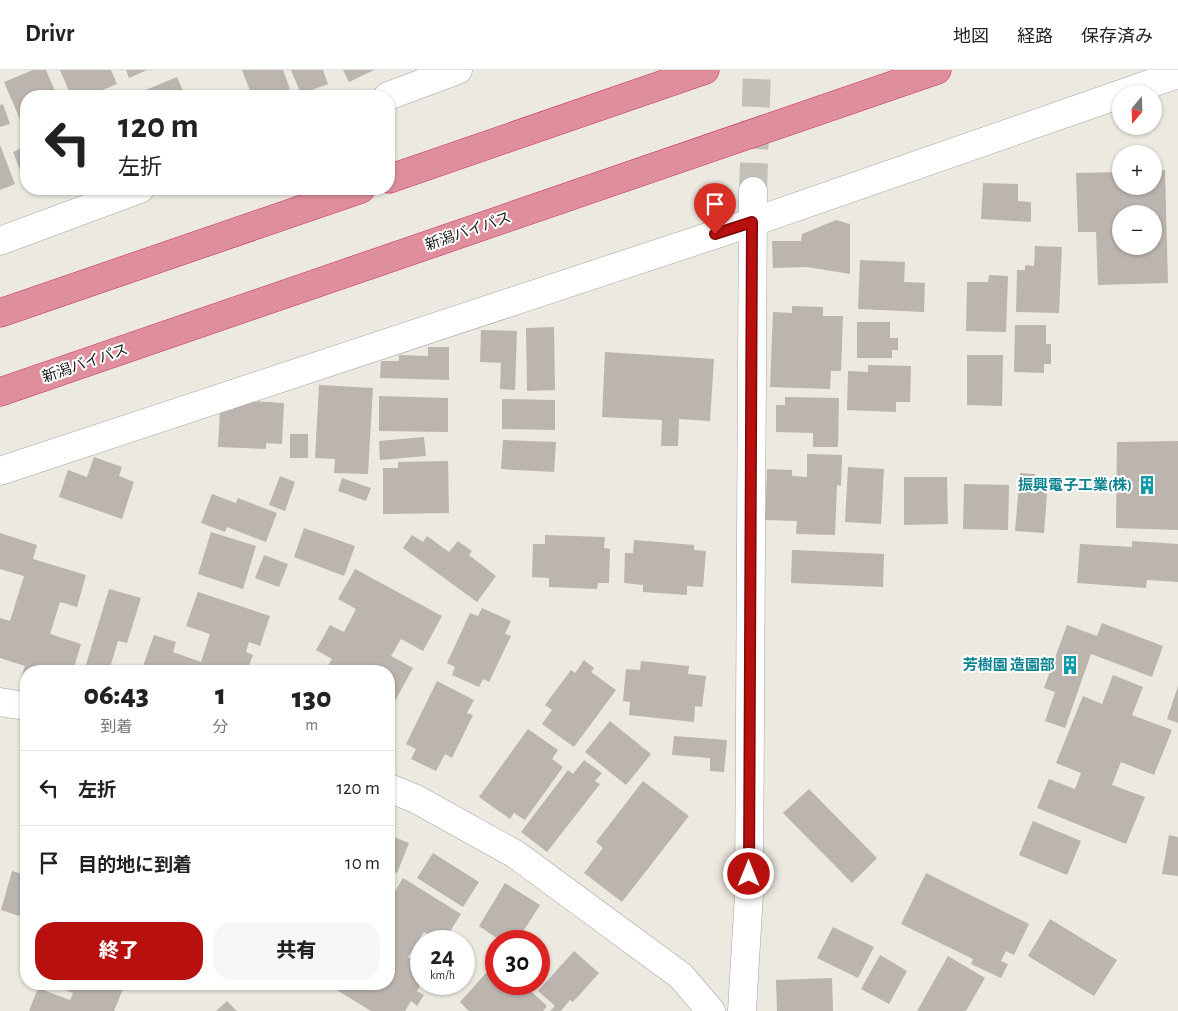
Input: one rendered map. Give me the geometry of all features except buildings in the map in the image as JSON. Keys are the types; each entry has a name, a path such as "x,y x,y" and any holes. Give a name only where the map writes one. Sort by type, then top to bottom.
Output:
{"highway":[{"path":"395,177 705,70"},
{"name":"新潟バイパス","path":"0,392 937,70"},
{"path":"0,313 344,195"}],"street":[{"path":"395,93 458,70"},
{"path":"1147,85 1178,74"},
{"path":"0,472 752,222 1112,97"},
{"path":"742,1011 749,894 753,191"},
{"path":"0,241 124,195"},
{"path":"0,702 20,705"},
{"path":"395,790 416,799 515,854 681,976 712,1011"}],"tunnel":[{"path":"753,191 757,70"}],"place":[{"name":"振興電子工業(株)","path":"1147,485"},
{"name":"芳樹園 造園部","path":"1070,665"}],"route":[{"path":"715,234 752,222 749,874"}]}
